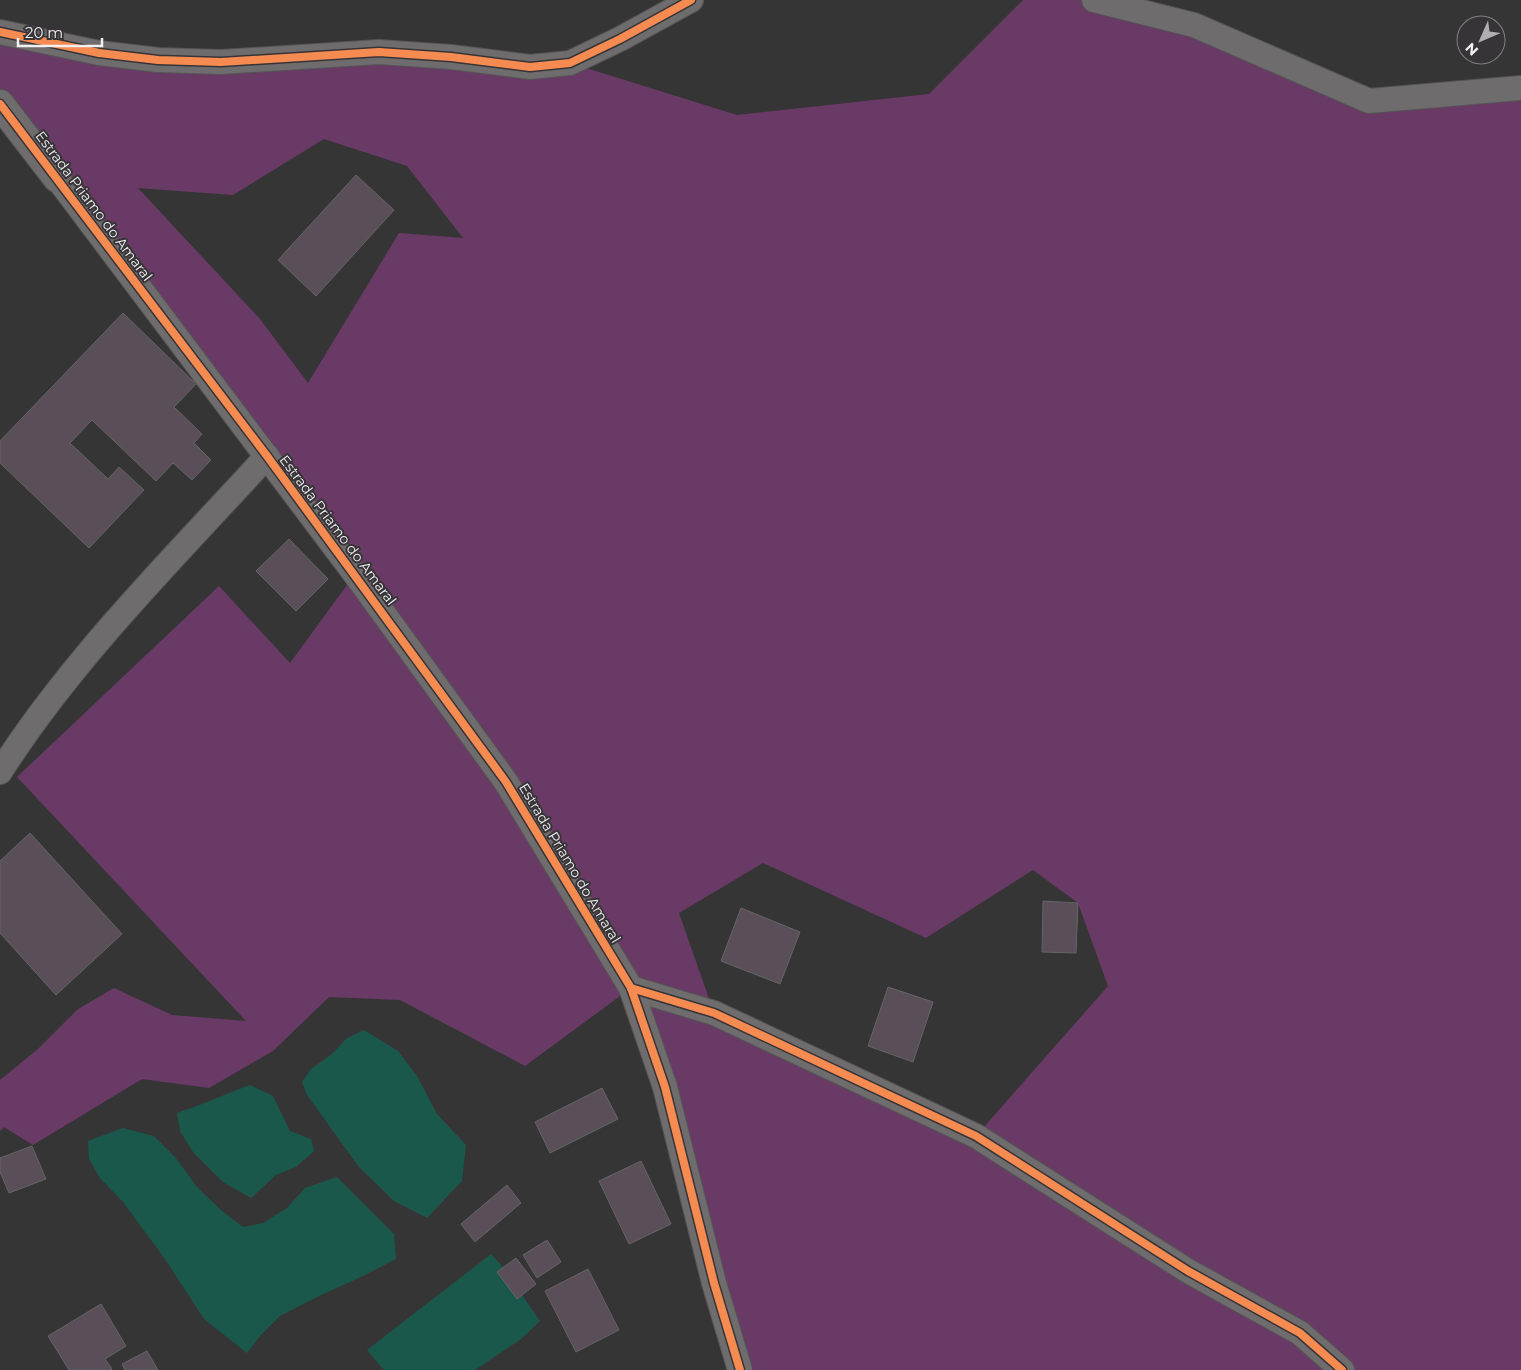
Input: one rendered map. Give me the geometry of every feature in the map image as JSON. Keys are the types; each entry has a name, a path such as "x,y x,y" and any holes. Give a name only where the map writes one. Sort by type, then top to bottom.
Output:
{"street":[{"path":"0,32 99,53 158,60 221,62 379,52 450,57 530,67 570,63 620,39 690,0"},
{"path":"1094,0 1194,25 1369,101 1521,88"},
{"name":"Estrada Priamo do Amaral","path":"0,104 267,456 506,782 631,988 665,1087 714,1283 740,1370"},
{"path":"0,772 25,733 108,631 267,456"},
{"path":"631,988 714,1013 976,1136 1188,1271 1300,1333 1342,1370"}],"shaded area":[{"path":"1023,0 1094,0 1369,101 1521,88 1521,1370 740,1370 631,988 525,1066 400,1000 329,997 273,1051 209,1088 142,1079 33,1145 4,1127 0,1131 0,1080 39,1048 78,1009 114,988 172,1015 246,1021 17,777 219,586 290,663 355,574 0,104 0,32 99,53 570,63 737,115 929,94","holes":["324,139 407,166 463,238 399,233 308,383 260,319 138,188 233,195","763,863 926,938 1033,870 1078,903 1108,986 976,1136 714,1013 679,913"]},
{"path":"364,1030 398,1051 417,1076 437,1114 466,1145 462,1181 427,1218 394,1201 359,1167 307,1095 302,1082 311,1069 332,1054 347,1038"},
{"path":"250,1085 273,1096 290,1131 311,1139 314,1151 296,1167 276,1175 251,1198 223,1182 193,1152 180,1131 177,1113"},
{"path":"123,1128 154,1136 175,1157 197,1187 222,1211 243,1227 263,1223 287,1208 305,1188 337,1177 394,1234 396,1259 280,1316 260,1336 247,1353 204,1319 165,1259 123,1202 100,1178 89,1159 88,1141"},
{"path":"491,1254 503,1267 497,1272 517,1299 522,1295 540,1321 521,1339 475,1370 384,1370 367,1350"}],"building":[{"path":"356,175 394,210 316,296 278,260"},
{"path":"123,313 196,384 174,407 202,434 194,443 211,460 192,480 173,463 156,481 92,420 70,443 108,479 119,467 144,490 89,548 0,463 0,441"},
{"path":"289,539 328,579 296,611 256,571"},
{"path":"30,833 122,934 56,995 0,933 0,861"},
{"path":"1043,901 1078,903 1076,953 1042,952"},
{"path":"741,908 800,932 780,984 721,961"},
{"path":"888,987 933,1002 913,1062 868,1046"},
{"path":"602,1088 618,1119 550,1153 535,1122"},
{"path":"32,1146 46,1179 9,1193 0,1172 0,1158"},
{"path":"641,1161 671,1224 629,1244 599,1181"},
{"path":"507,1185 521,1203 475,1242 461,1224"},
{"path":"547,1240 561,1262 537,1278 523,1255"},
{"path":"516,1258 536,1284 517,1299 497,1272"},
{"path":"588,1269 619,1330 576,1352 545,1291"},
{"path":"101,1304 126,1346 105,1359 112,1369 110,1370 69,1370 48,1336"},
{"path":"147,1351 158,1370 125,1370 122,1364"}],"cycle path":[{"path":"0,32 99,53 158,60 221,62 379,52 451,57 530,67 570,63 620,39 691,0"},
{"path":"0,104 267,456 506,782 631,988 665,1087 714,1283 740,1370"},
{"path":"631,988 714,1013 976,1136 1188,1271 1300,1333 1342,1370"}]}
